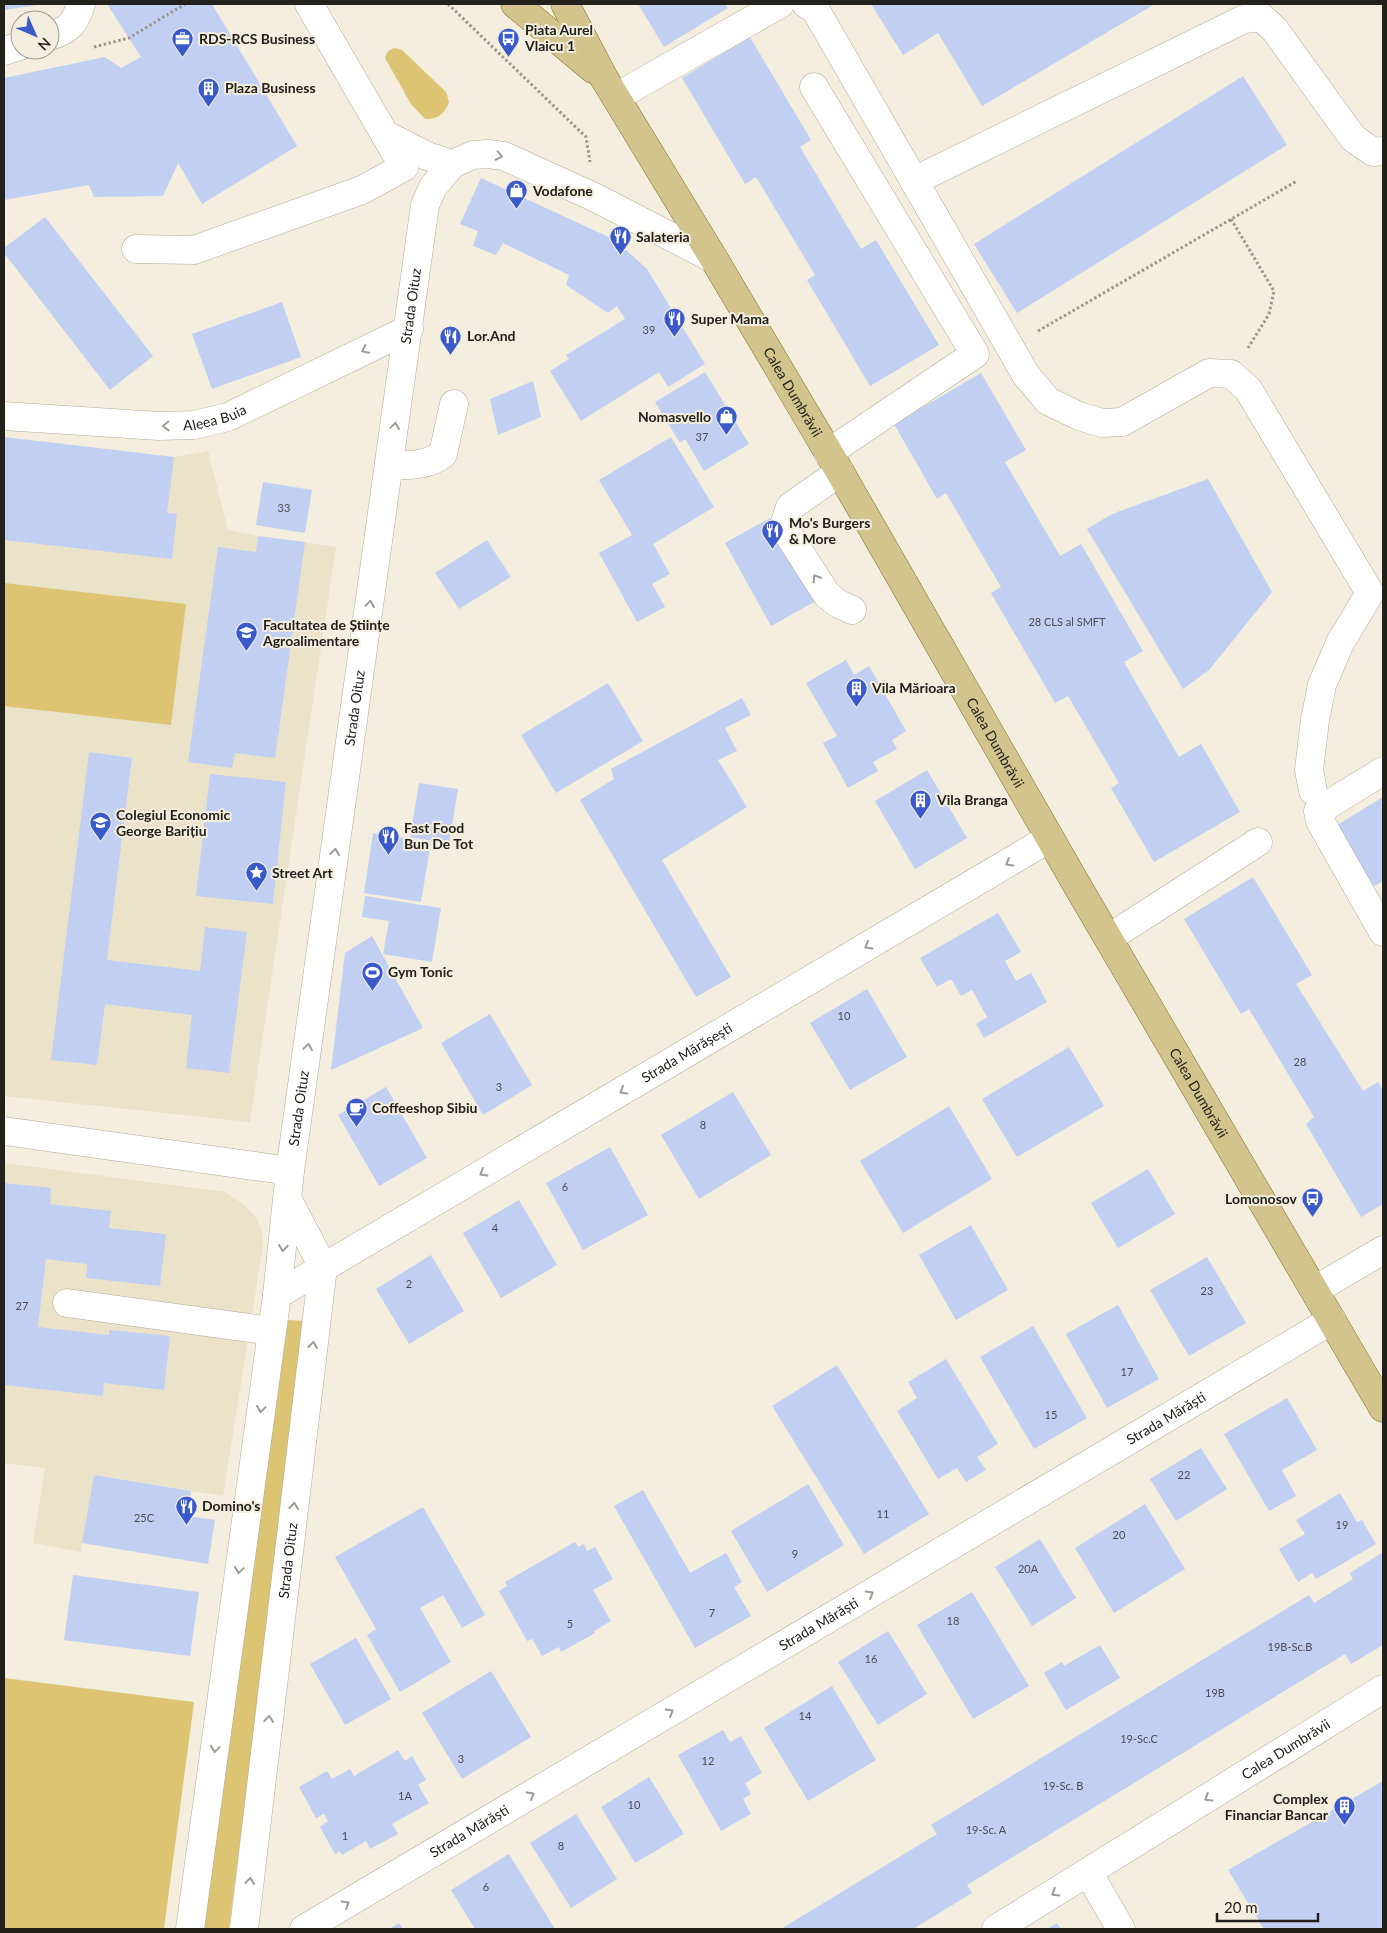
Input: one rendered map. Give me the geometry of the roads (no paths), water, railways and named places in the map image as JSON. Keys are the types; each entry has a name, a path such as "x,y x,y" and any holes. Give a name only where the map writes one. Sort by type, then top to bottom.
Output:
{"main road":[{"name":"Calea Dumbrăvii","path":"515,4 610,88"},
{"name":"Calea Dumbrăvii","path":"565,4 610,88 714,259 834,463 1050,838 1316,1290 1383,1408"}],"street":[{"path":"60,33 76,20 81,4"},
{"path":"309,4 425,205"},
{"path":"321,4 326,32"},
{"path":"610,88 780,4"},
{"path":"806,4 815,9 1009,348 1026,375 1048,401 1079,416 1102,423 1122,422 1209,374 1231,374 1248,389 1370,593 1340,643 1322,685 1315,720 1309,770 1313,791"},
{"path":"914,181 1244,19 1258,10 1275,30 1353,138 1373,152 1383,151"},
{"path":"814,87 976,354 834,463 790,507 785,523 788,534 827,595 839,604 852,610"},
{"path":"386,135 428,156 452,164 473,156 488,154 504,156 596,198 714,259"},
{"name":"Strada Oituz","path":"190,1929 277,1295 290,1171 425,205 432,186 452,164"},
{"path":"136,249 194,250 362,190 404,168"},
{"name":"Aleea Buia","path":"4,416 159,426 194,425 228,417 409,329"},
{"path":"60,399 76,421"},
{"path":"389,466 421,464 437,459 443,454 454,404"},
{"path":"1383,771 1318,811 1320,822 1383,932"},
{"name":"Strada Mărășești","path":"277,1295 1050,838"},
{"path":"1109,938 1258,842"},
{"path":"4,1131 290,1171"},
{"path":"288,1200 323,1267"},
{"path":"1316,1290 1383,1250"},
{"name":"Strada Oituz","path":"244,1929 323,1267"},
{"path":"67,1303 272,1331"},
{"name":"Strada Mărăști","path":"304,1929 1332,1320"},
{"name":"Calea Dumbrăvii","path":"996,1929 1383,1689"},
{"path":"1088,1872 1121,1929"}],"place":[{"name":"Piata Aurel Vlaicu 1","path":"509,57"},
{"name":"RDS-RCS Business","path":"183,58"},
{"name":"Plaza Business","path":"209,107"},
{"name":"Vodafone","path":"517,210"},
{"name":"Salateria","path":"620,256"},
{"name":"Super Mama","path":"675,338"},
{"name":"Lor.And","path":"451,355"},
{"name":"Nomasvello","path":"727,436"},
{"name":"Mo's Burgers & More","path":"773,550"},
{"name":"Facultatea de Științe Agroalimentare","path":"247,652"},
{"name":"Vila Mărioara","path":"856,707"},
{"name":"Vila Branga","path":"921,819"},
{"name":"Colegiul Economic George Barițiu","path":"100,842"},
{"name":"Fast Food Bun De Tot","path":"388,855"},
{"name":"Street Art","path":"256,892"},
{"name":"Gym Tonic","path":"372,991"},
{"name":"Coffeeshop Sibiu","path":"356,1127"},
{"name":"Lomonosov","path":"1313,1218"},
{"name":"Domino's","path":"186,1525"},
{"name":"Complex Financiar Bancar","path":"1344,1826"}]}
